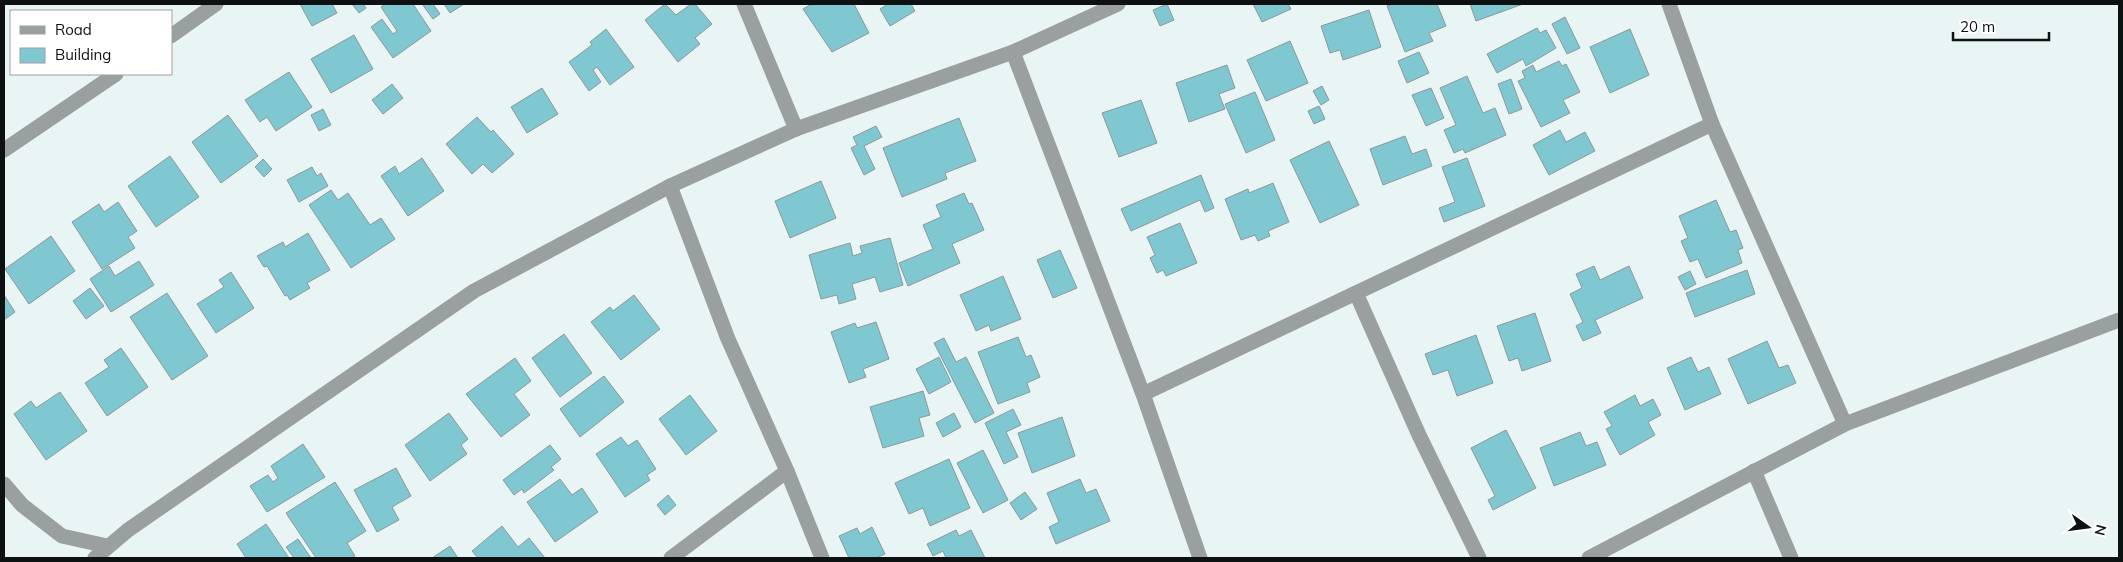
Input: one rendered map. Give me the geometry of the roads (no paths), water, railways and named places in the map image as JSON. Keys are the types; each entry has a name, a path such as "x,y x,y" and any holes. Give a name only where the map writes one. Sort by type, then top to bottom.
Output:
{"street":[{"path":"172,35 216,4"},
{"path":"744,4 796,130"},
{"path":"95,558 107,546 474,291 670,186 796,130 1013,52 1118,4"},
{"path":"1668,4 1712,124 1845,424"},
{"path":"1013,52 1143,394 1200,558"},
{"path":"4,150 115,75"},
{"path":"1143,394 1712,124"},
{"path":"670,186 728,339 787,471 822,558"},
{"path":"1356,293 1419,435 1479,558"},
{"path":"1589,558 1845,424 2119,320"},
{"path":"671,558 787,471"},
{"path":"1754,471 1791,558"},
{"path":"4,484 22,505 62,536 107,546"}]}
